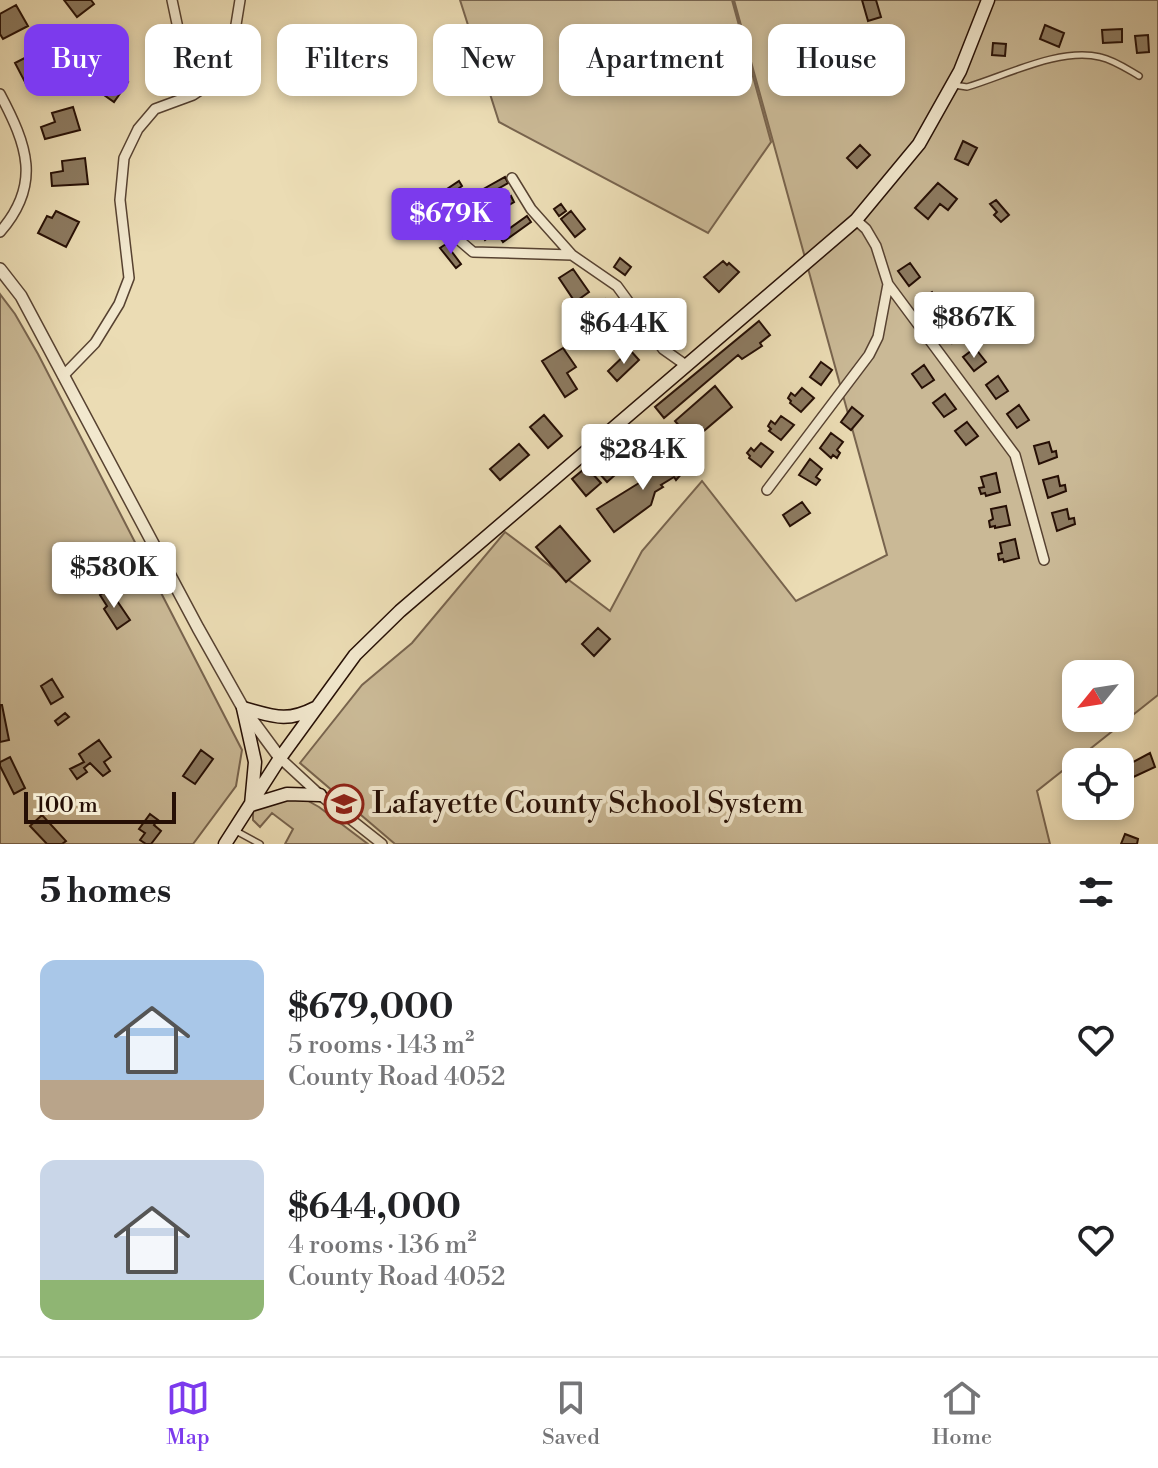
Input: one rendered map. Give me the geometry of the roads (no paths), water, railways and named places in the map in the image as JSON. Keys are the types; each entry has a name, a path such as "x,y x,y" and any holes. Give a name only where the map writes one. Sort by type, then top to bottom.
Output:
{"main road":[{"path":"225,844 280,758 355,655 400,611 856,220 919,144 953,85 981,24 988,0"},
{"path":"251,805 255,762 243,708 286,718 297,717 318,707"},
{"path":"251,805 287,794 320,795"}],"street":[{"path":"172,0 177,24"},
{"path":"236,24 240,0"},
{"path":"0,94 21,140 27,169 22,201 16,214 0,232"},
{"path":"63,376 95,343 119,304 129,278 120,200 124,158 138,129 155,109 190,96"},
{"path":"512,178 531,209 572,255 617,286 663,349 687,366"},
{"path":"426,202 452,234 473,252 572,255"},
{"path":"856,220 866,229 876,246 888,284 1015,455 1044,560"},
{"path":"0,269 21,296 243,708 280,758 320,795 382,844"},
{"path":"767,490 869,355 878,337 888,284"}],"lane":[{"path":"953,85 967,87 1052,59 1079,54 1099,56 1139,76"},
{"path":"236,830 260,844"}],"place":[{"name":"Lafayette County School System","path":"344,804"}]}
